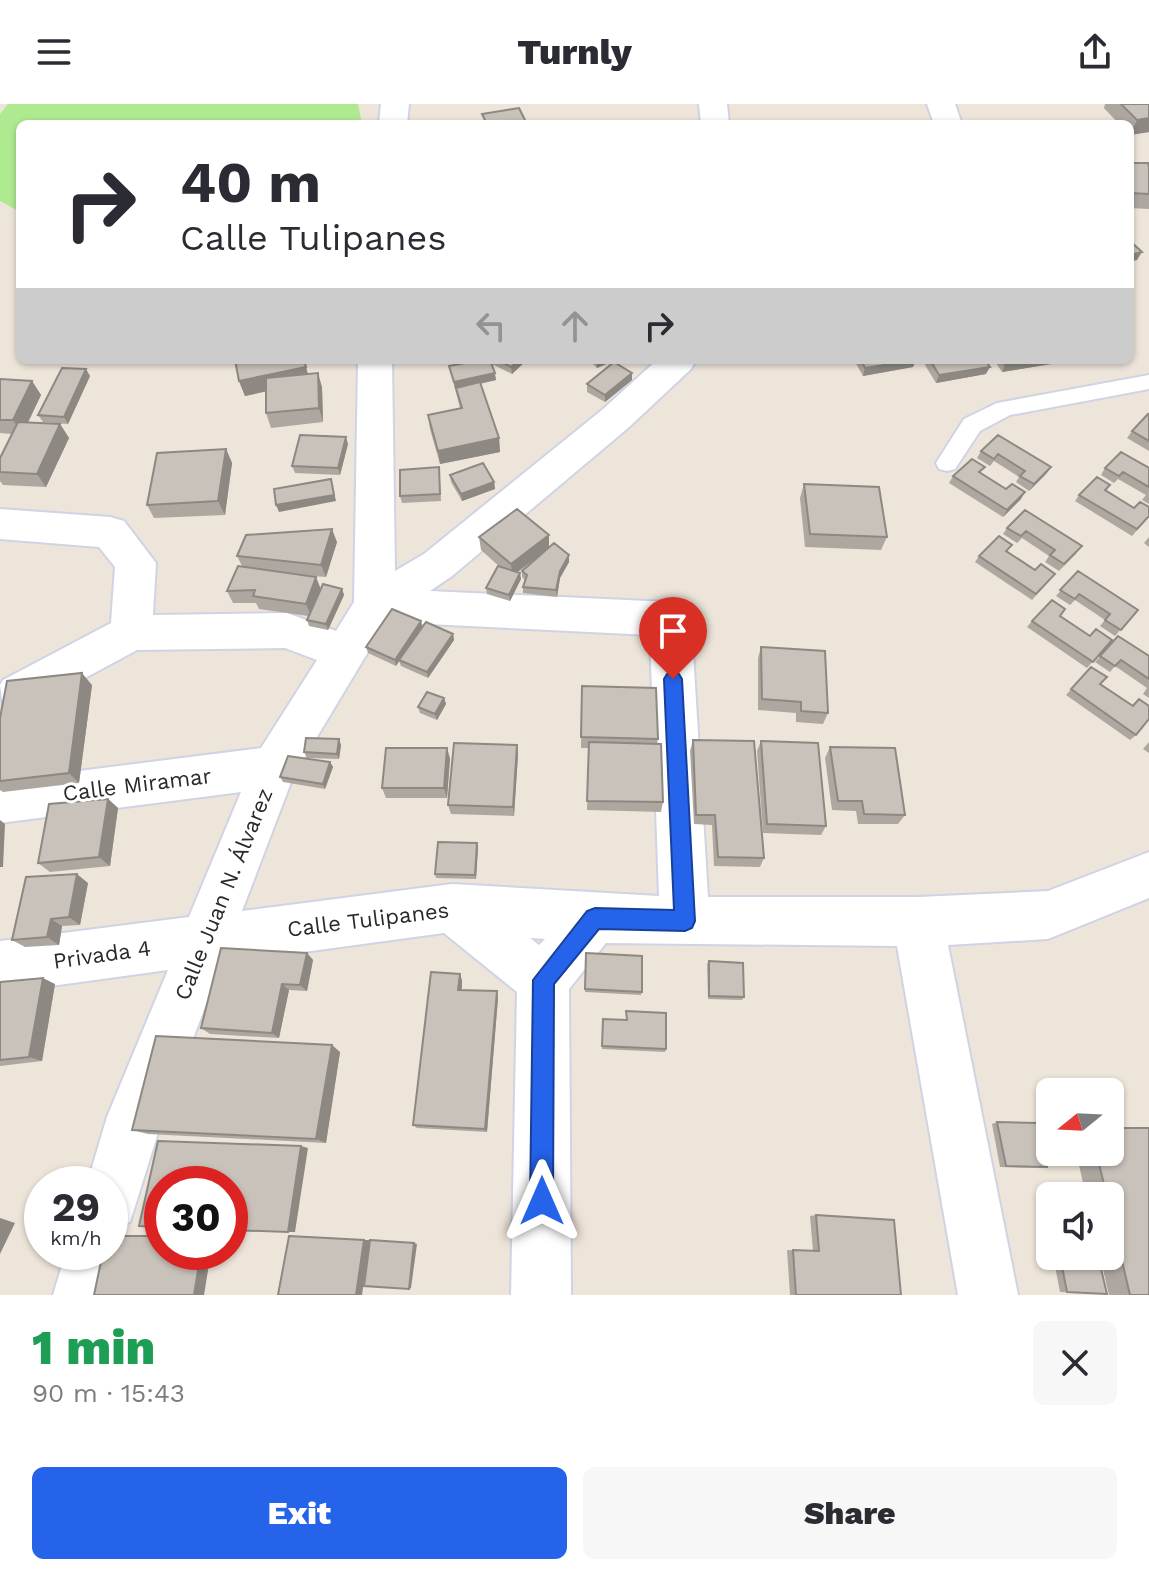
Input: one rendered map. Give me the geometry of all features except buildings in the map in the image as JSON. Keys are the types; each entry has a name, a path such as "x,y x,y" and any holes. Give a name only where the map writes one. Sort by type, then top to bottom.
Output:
{"street":[{"path":"375,364 375,605"},
{"path":"375,605 438,565 615,419 675,364"},
{"path":"0,524 110,532 136,563 131,633"},
{"path":"375,605 670,619 685,921"},
{"name":"Calle Juan N. Álvarez","path":"121,1166 135,1117 203,940 274,767 375,605"},
{"path":"18,693 131,633 287,630 343,652"},
{"name":"Calle Miramar","path":"0,802 274,767"},
{"name":"Calle Tulipanes","path":"203,940 452,908 685,921 918,922 1048,915 1149,875"},
{"path":"452,908 543,980"},
{"path":"541,1295 543,980 595,918"},
{"path":"918,922 988,1295"},
{"name":"Privada 4","path":"0,967 203,940"},
{"path":"83,1295 90,1270"}],"lane":[{"path":"947,463 972,425 1005,408 1149,382"}],"green space":[{"path":"8,104 358,104 361,120 16,120 16,210 0,201 0,114"}],"route":[{"path":"542,1201 543,980 595,918 685,921 673,679"}]}
